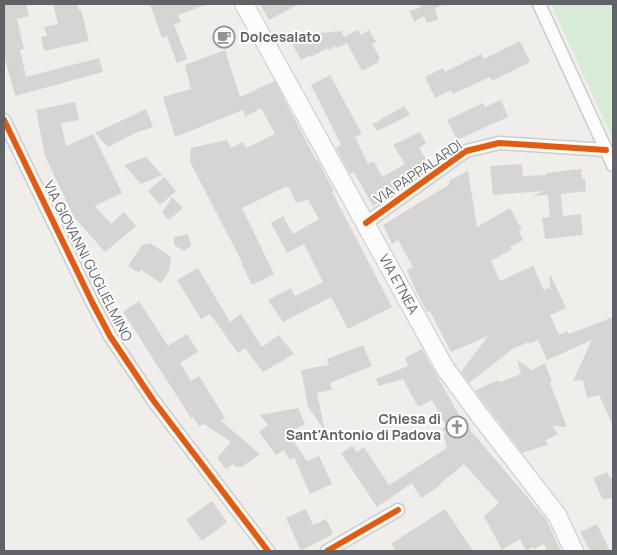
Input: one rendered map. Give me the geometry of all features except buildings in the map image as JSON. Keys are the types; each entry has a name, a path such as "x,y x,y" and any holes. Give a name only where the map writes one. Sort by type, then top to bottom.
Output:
{"main road":[{"name":"VIA ETNEA","path":"244,4 446,368 481,417 557,515 574,551"}],"street":[{"path":"538,4 613,165"},
{"name":"VIA GIOVANNI GUGLIELMINO","path":"4,120 110,336 153,400 268,551"},
{"name":"VIA PAPPALARDI","path":"366,223 466,151 500,143 606,150"},
{"path":"327,551 398,510"}],"green space":[{"path":"551,4 613,4 613,139"}],"cycle path":[{"path":"4,120 110,336 153,400 268,551"},
{"path":"366,223 466,151 499,143 606,150"},
{"path":"327,551 398,510"}],"place":[{"name":"Dolcesalato","path":"224,37"},
{"name":"Chiesa di Sant'Antonio di Padova","path":"457,427"}]}
